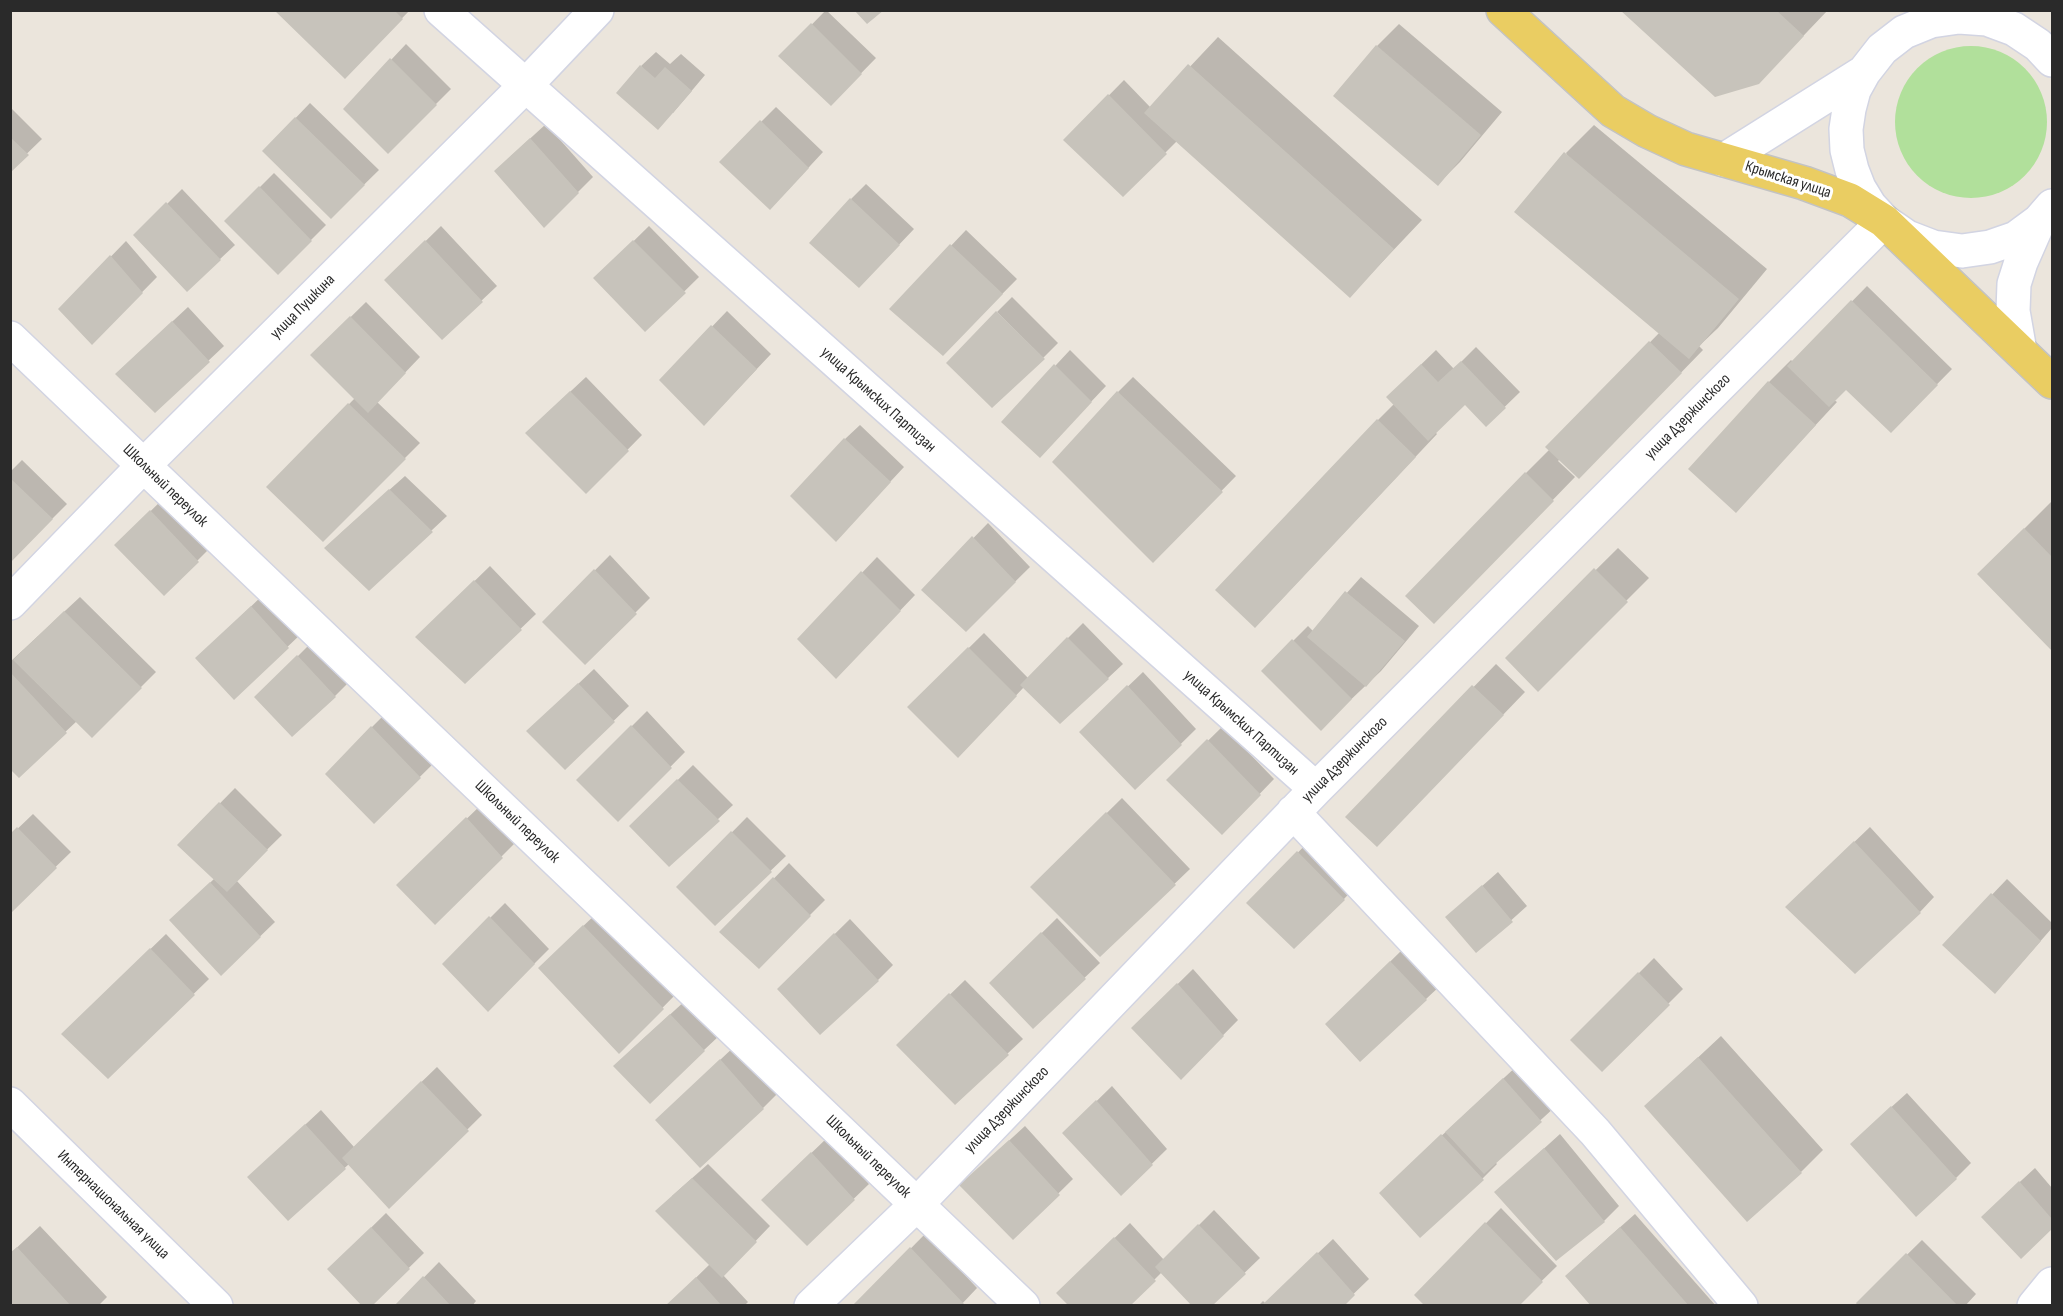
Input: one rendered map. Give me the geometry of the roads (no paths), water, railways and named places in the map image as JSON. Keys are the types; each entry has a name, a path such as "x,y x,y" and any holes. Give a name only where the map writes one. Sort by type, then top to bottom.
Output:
{"main road":[{"name":"Крымская улица","path":"1503,10 1613,111 1647,131 1686,149 1804,183 1850,200 1884,221 2052,382"}],"street":[{"name":"улица Крымских Партизан","path":"441,10 1316,789"},
{"name":"улица Пушкина","path":"10,603 144,465 525,86 597,10"},
{"path":"2046,214 2016,238 1990,247 1962,250 1933,247 1907,237 1884,221 1870,206 1859,188 1847,150 1846,129 1848,109 1854,90 1864,72 1882,49 1904,32 1931,21 1959,17 1988,20 2014,29 2038,45 2052,60"},
{"path":"1724,160 1864,72"},
{"path":"2020,351 2013,311 2014,284 2021,262 2046,214"},
{"name":"улица Дзержинского","path":"811,1305 917,1204 1316,789 1884,221"},
{"name":"Школьный переулок","path":"10,338 1023,1305"},
{"path":"1293,813 1594,1132 1741,1305"},
{"name":"Интернациональная улица","path":"10,1104 216,1305"},
{"path":"2034,1305 2052,1284"}]}
